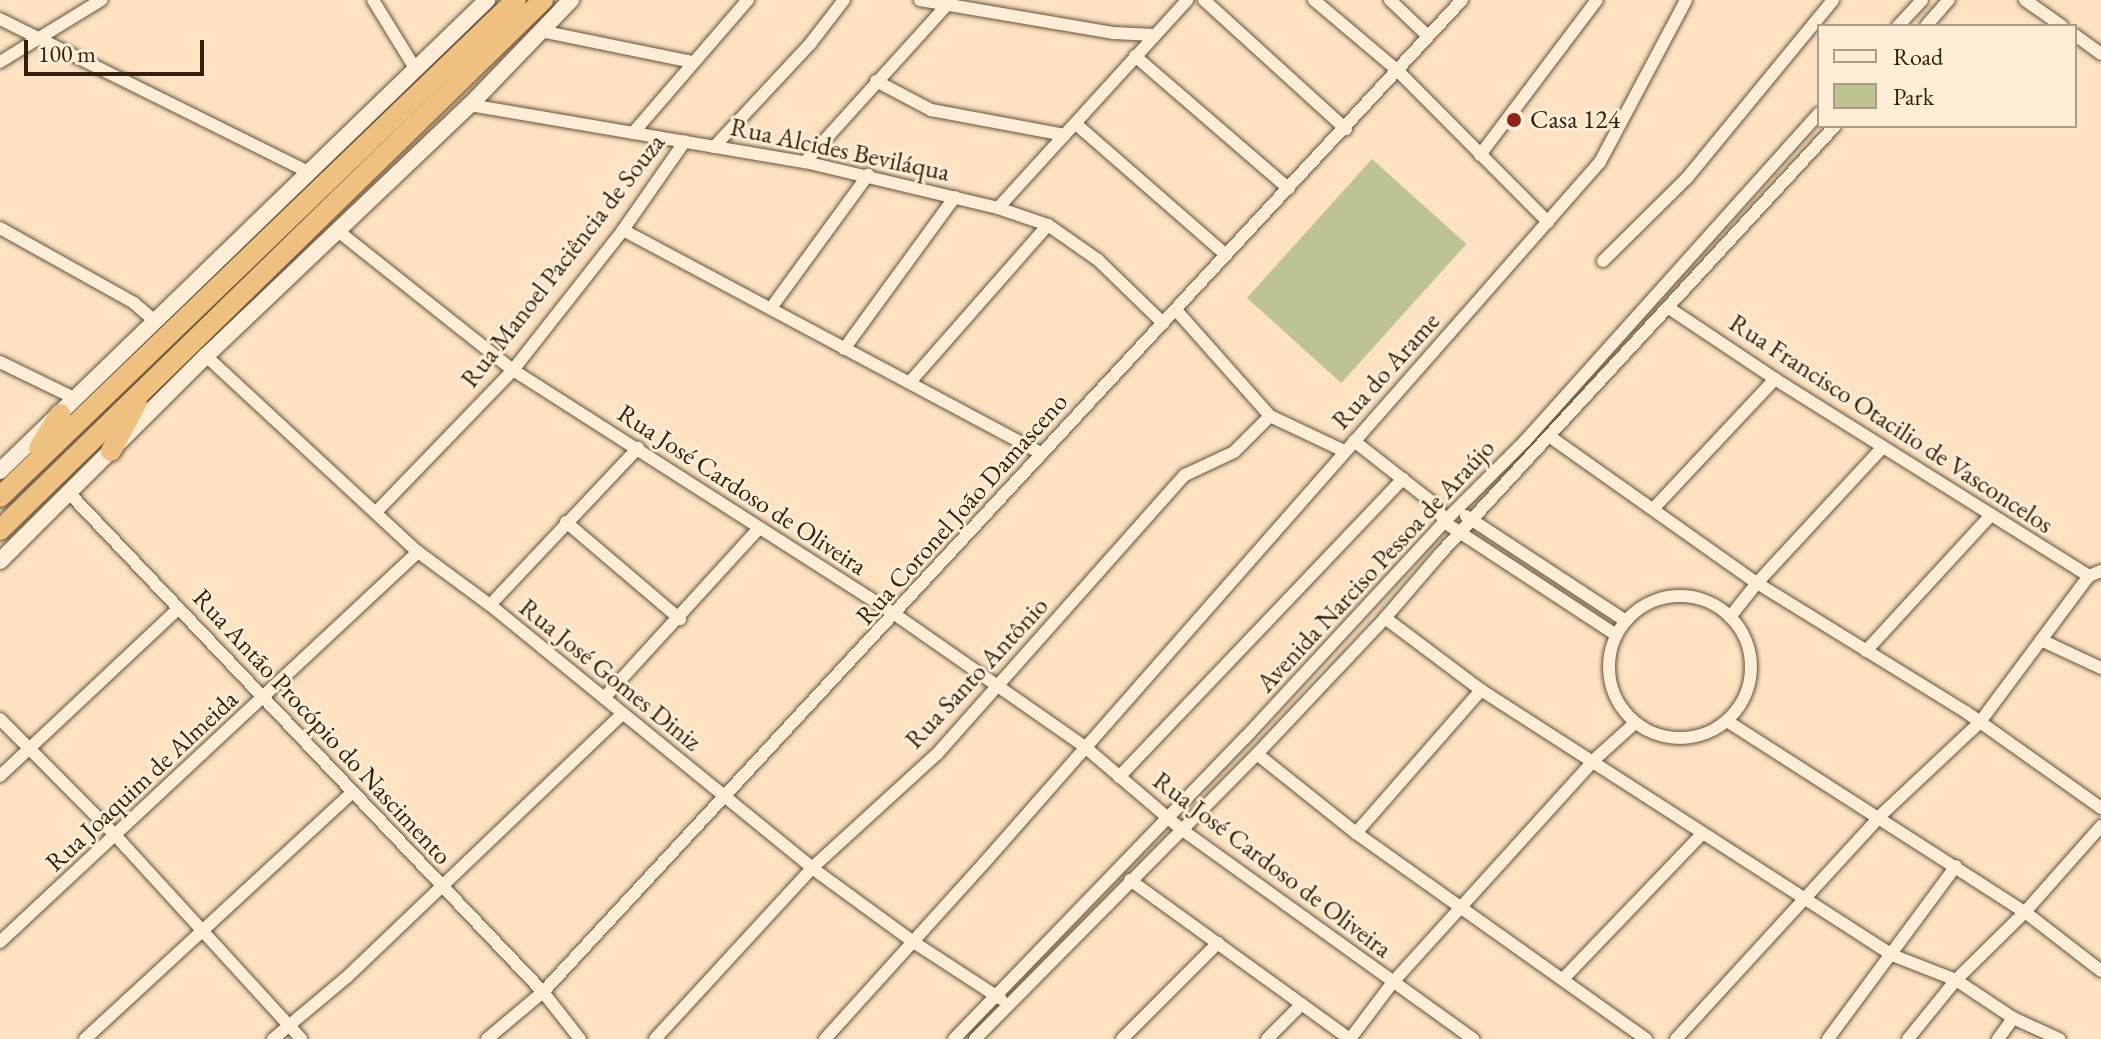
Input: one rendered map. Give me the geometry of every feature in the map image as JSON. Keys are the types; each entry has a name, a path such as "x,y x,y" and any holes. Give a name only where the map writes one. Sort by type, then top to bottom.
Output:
{"highway":[{"path":"0,497 516,0"},
{"path":"0,530 543,0"},
{"path":"111,451 147,384"},
{"path":"23,475 60,414"}],"main road":[{"path":"0,471 487,0"},
{"path":"0,561 206,356 470,105 571,0"}],"street":[{"path":"0,62 101,0"},
{"path":"373,0 416,70"},
{"path":"633,133 748,0"},
{"path":"714,147 810,44 844,0"},
{"path":"920,0 1114,33 1154,35"},
{"path":"998,208 1187,0"},
{"path":"1204,0 1346,129"},
{"path":"1314,0 1398,71 1548,222"},
{"path":"1390,0 1428,36"},
{"name":"Rua Coronel João Damasceno","path":"487,1039 543,992 896,615 1462,0"},
{"path":"1480,155 1597,0"},
{"name":"Rua do Arame","path":"825,1039 1600,162 1686,0"},
{"path":"1603,261 1687,178 1833,0"},
{"path":"1900,24 1922,0"},
{"path":"1928,24 1949,0"},
{"path":"2025,0 2059,24"},
{"path":"805,162 948,4"},
{"path":"0,19 308,172"},
{"path":"541,31 692,62"},
{"path":"2077,36 2101,54"},
{"path":"1135,56 1289,189"},
{"path":"876,81 931,110 1065,135"},
{"name":"Rua Alcides Beviláqua","path":"470,105 805,162 998,208 1048,225 1098,260 1163,323"},
{"name":"Avenida Narciso Pessoa de Araújo","path":"975,1039 1002,1000 1444,522 1525,441 1817,115"},
{"path":"1076,124 1225,254"},
{"name":"Avenida Narciso Pessoa de Araújo","path":"954,1039 1002,1000 1130,880 1257,754 1833,128"},
{"name":"Rua Manoel Paciência de Souza","path":"376,512 513,370 623,230 685,141"},
{"path":"771,308 868,175"},
{"path":"844,349 955,197"},
{"path":"910,382 1048,225"},
{"path":"623,230 1042,454"},
{"name":"Rua José Cardoso de Oliveira","path":"338,231 513,370 896,615 1085,747 1181,829 1473,1039"},
{"path":"1,232 134,303 155,321"},
{"name":"Rua Francisco Otacilio de Vasconcelos","path":"1669,308 1775,379 1991,515 2095,574"},
{"path":"1176,310 1270,416 1344,451"},
{"name":"Rua José Gomes Diniz","path":"206,356 418,552 490,605 812,868 912,941 1002,1000"},
{"path":"0,362 74,398"},
{"path":"1654,508 1775,379"},
{"name":"Rua Santo Antônio","path":"655,1039 812,868 937,754 1185,475 1234,452 1270,416"},
{"path":"1549,436 1757,583 1980,722 2101,808"},
{"path":"1354,441 1437,506 1444,522 1616,635"},
{"path":"1730,617 1757,583 1883,447"},
{"path":"490,605 638,448"},
{"path":"1119,777 1403,479"},
{"name":"Rua Antão Procópio do Nascimento","path":"69,493 543,992 580,1039"},
{"path":"1437,506 1457,509 1626,621"},
{"path":"1866,651 1991,515"},
{"path":"566,522 680,619"},
{"path":"604,698 680,619 759,528"},
{"name":"Rua Joaquim de Almeida","path":"0,942 418,552"},
{"path":"1676,1039 1880,816 1980,722 2095,574"},
{"path":"1685,596 1705,601 1730,617 1748,645 1752,665 1749,686 1741,705 1727,721 1701,735 1672,738 1635,723 1622,709 1608,673 1616,635 1626,621 1644,605 1664,598 1685,596"},
{"path":"0,776 179,608"},
{"path":"1385,618 1481,690 1594,760 1892,955 1956,980 2013,1018 2059,1039"},
{"path":"2041,640 2101,668"},
{"path":"1356,833 1481,690"},
{"path":"273,1039 347,977 622,714"},
{"path":"0,719 115,835 301,1039"},
{"path":"1727,721 1880,816 2025,912 2101,971"},
{"path":"1130,880 1350,1039 1393,982 1594,760 1635,723"},
{"path":"1257,754 1356,833 1646,1039"},
{"path":"85,1039 352,793"},
{"path":"1908,1039 1956,980 2025,912 2101,826"},
{"path":"1563,979 1703,833"},
{"path":"1828,1039 1956,866"},
{"path":"1122,1039 1218,943"},
{"path":"1267,1039 1302,1004"},
{"path":"1998,1039 2013,1018"}],"green space":[{"path":"1372,159 1466,244 1341,383 1247,298"}],"place":[{"name":"Casa 124","path":"1514,120"}]}
